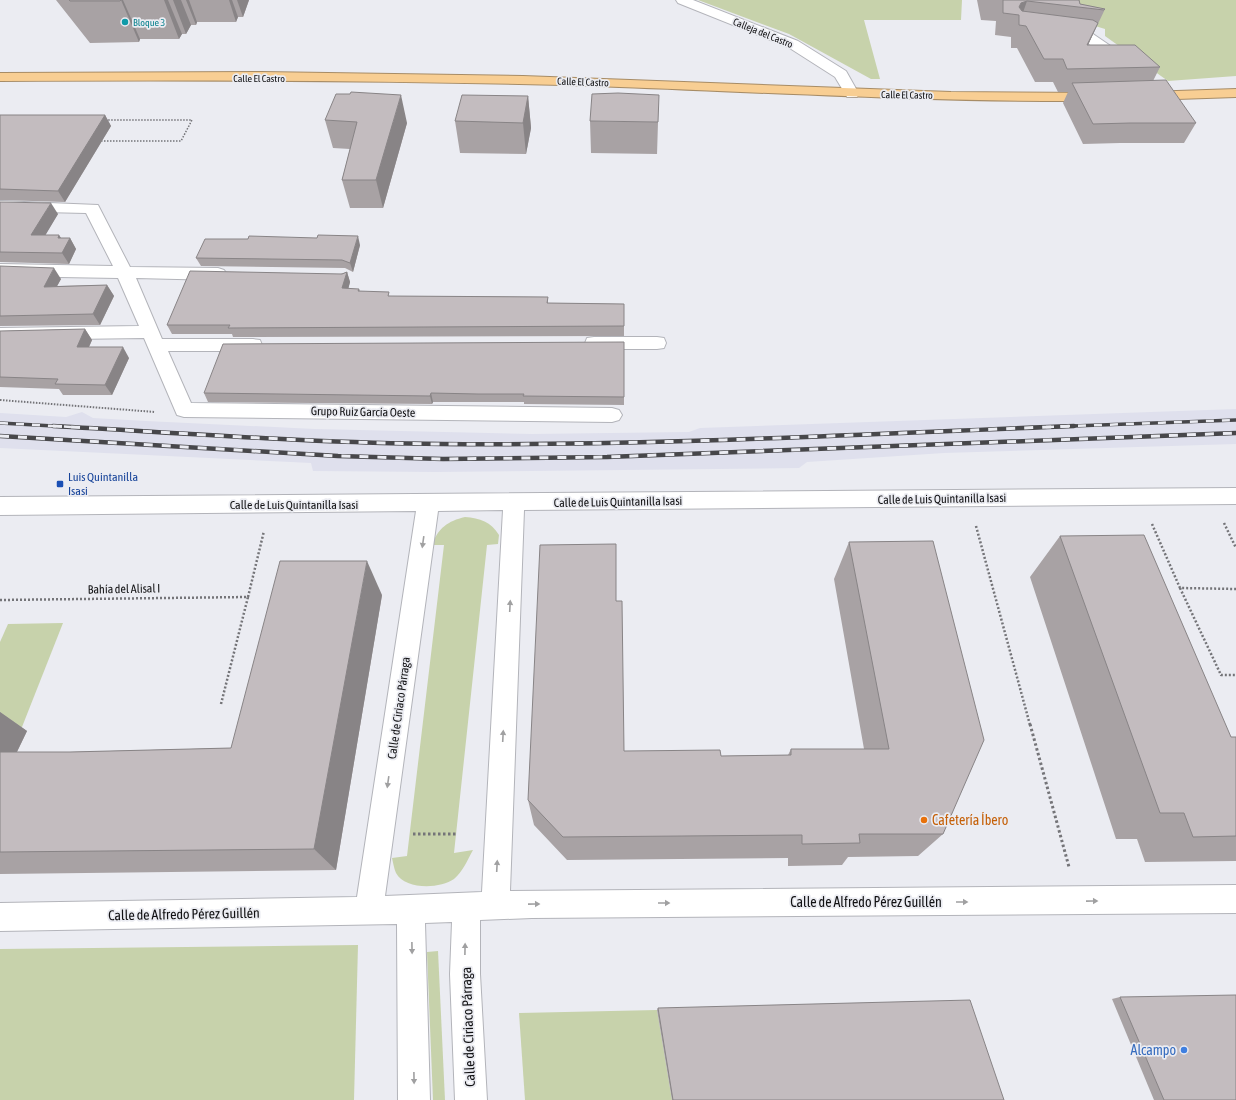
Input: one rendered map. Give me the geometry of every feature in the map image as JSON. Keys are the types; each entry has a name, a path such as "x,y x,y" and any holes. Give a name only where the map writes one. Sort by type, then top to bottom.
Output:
{"highway":[{"name":"Calle El Castro","path":"0,77 523,80 852,94 1026,98 1111,97"},
{"path":"1135,97 1236,93"}],"street":[{"name":"Calleja del Castro","path":"682,0 793,44 841,74 852,94"},
{"path":"1050,32 1088,37 1135,67"},
{"path":"1152,81 1166,96"},
{"path":"0,206 92,208 124,272 184,410"},
{"path":"0,270 235,274"},
{"path":"0,334 154,338 268,344"},
{"path":"577,343 657,343"},
{"name":"Grupo Ruiz García Oeste","path":"184,410 612,414"},
{"name":"Calle de Luis Quintanilla Isasi","path":"0,506 428,504 1236,496"},
{"path":"495,905 514,503"},
{"name":"Calle de Ciriaco Párraga","path":"369,911 428,504"},
{"name":"Calle de Alfredo Pérez Guillén","path":"0,917 369,911 495,905 1078,902 1236,899"},
{"name":"Calle de Ciriaco Párraga","path":"466,907 465,974 471,1100"},
{"path":"411,909 414,1100"}],"path":[{"path":"95,141 181,141 192,120 100,120"},
{"path":"0,400 162,412 184,410"},
{"path":"1224,523 1236,548"},
{"path":"1152,524 1221,675 1236,675"},
{"path":"976,526 1068,862"},
{"path":"221,704 264,531"},
{"path":"1180,588 1236,588"},
{"name":"Bahía del Alisal I","path":"0,600 248,597"},
{"path":"410,834 456,834"}],"shaded area":[{"path":"1236,409 1236,444 944,453 807,462 799,468 435,472 313,471 311,463 0,448 0,413 66,417 82,412 93,418 146,421 315,429 532,434 689,432 700,428"}],"green space":[{"path":"698,0 962,0 961,20 864,20 880,79 871,79 789,34"},
{"path":"1034,0 1236,0 1236,76 1168,81 1105,36 1105,29 1079,21"},
{"path":"465,517 476,518 489,524 499,535 498,544 487,545 454,853 473,850 462,869 454,879 440,885 423,886 407,883 401,879 395,871 392,858 407,856 444,545 432,545 437,534 444,526"},
{"path":"63,623 22,727 0,727 0,642 8,624"},
{"path":"358,945 354,1100 0,1100 0,949"},
{"path":"438,951 445,1100 433,1100 427,952"},
{"path":"657,1010 672,1100 525,1100 519,1013"}],"building":[{"path":"69,0 121,0 70,1"},
{"path":"1003,0 1079,0 1080,4 1105,9 1027,1 1021,3 1019,7 1022,11 1093,20 1098,23 1087,45 1135,45 1160,67 1067,69 1063,59 1044,59 1026,26 1019,25 1019,15 1003,13"},
{"path":"1166,80 1196,123 1093,124 1072,83"},
{"path":"351,92 401,95 376,180 342,180 357,122 325,120 336,94 350,94"},
{"path":"618,93 659,95 658,122 590,121 592,94"},
{"path":"462,95 528,96 523,123 455,121"},
{"path":"0,115 105,115 58,191 0,189"},
{"path":"0,202 51,203 31,235 59,235 58,238 70,238 62,253 0,252"},
{"path":"318,235 358,236 350,263 342,260 196,258 205,239 248,239 249,236 317,238"},
{"path":"0,266 54,268 44,287 107,285 93,314 0,316"},
{"path":"190,271 342,274 347,272 342,288 359,289 358,291 389,292 388,296 548,297 547,303 624,304 624,326 228,328 230,325 167,325"},
{"path":"85,329 77,347 123,347 105,385 55,384 58,379 0,377 0,331"},
{"path":"624,342 624,397 431,393 430,396 204,393 223,344"},
{"path":"1144,535 1231,737 1236,737 1236,836 1193,837 1184,813 1160,813 1060,536"},
{"path":"933,541 984,740 943,834 859,834 860,843 802,844 802,835 563,837 528,800 540,545 616,544 616,601 622,601 624,751 720,750 721,756 791,755 791,749 889,749 849,542"},
{"path":"280,561 367,561 314,849 0,852 0,752 70,752 231,748"},
{"name":"Alcampo","path":"1236,995 1236,1100 1164,1100 1120,997"},
{"path":"970,1000 1004,1100 673,1100 658,1008"}],"railway":[{"path":"1046,427 1236,420"},
{"path":"0,423 71,427"},
{"path":"53,426 345,442 442,444 600,443 758,439 1074,426"},
{"path":"0,436 338,456 443,459 607,457 1236,433"}],"place":[{"name":"Bloque 3","path":"125,22"},
{"name":"Luis Quintanilla Isasi","path":"60,484"},
{"name":"Cafetería Íbero","path":"924,820"},
{"name":"Alcampo","path":"1184,1050"}]}
